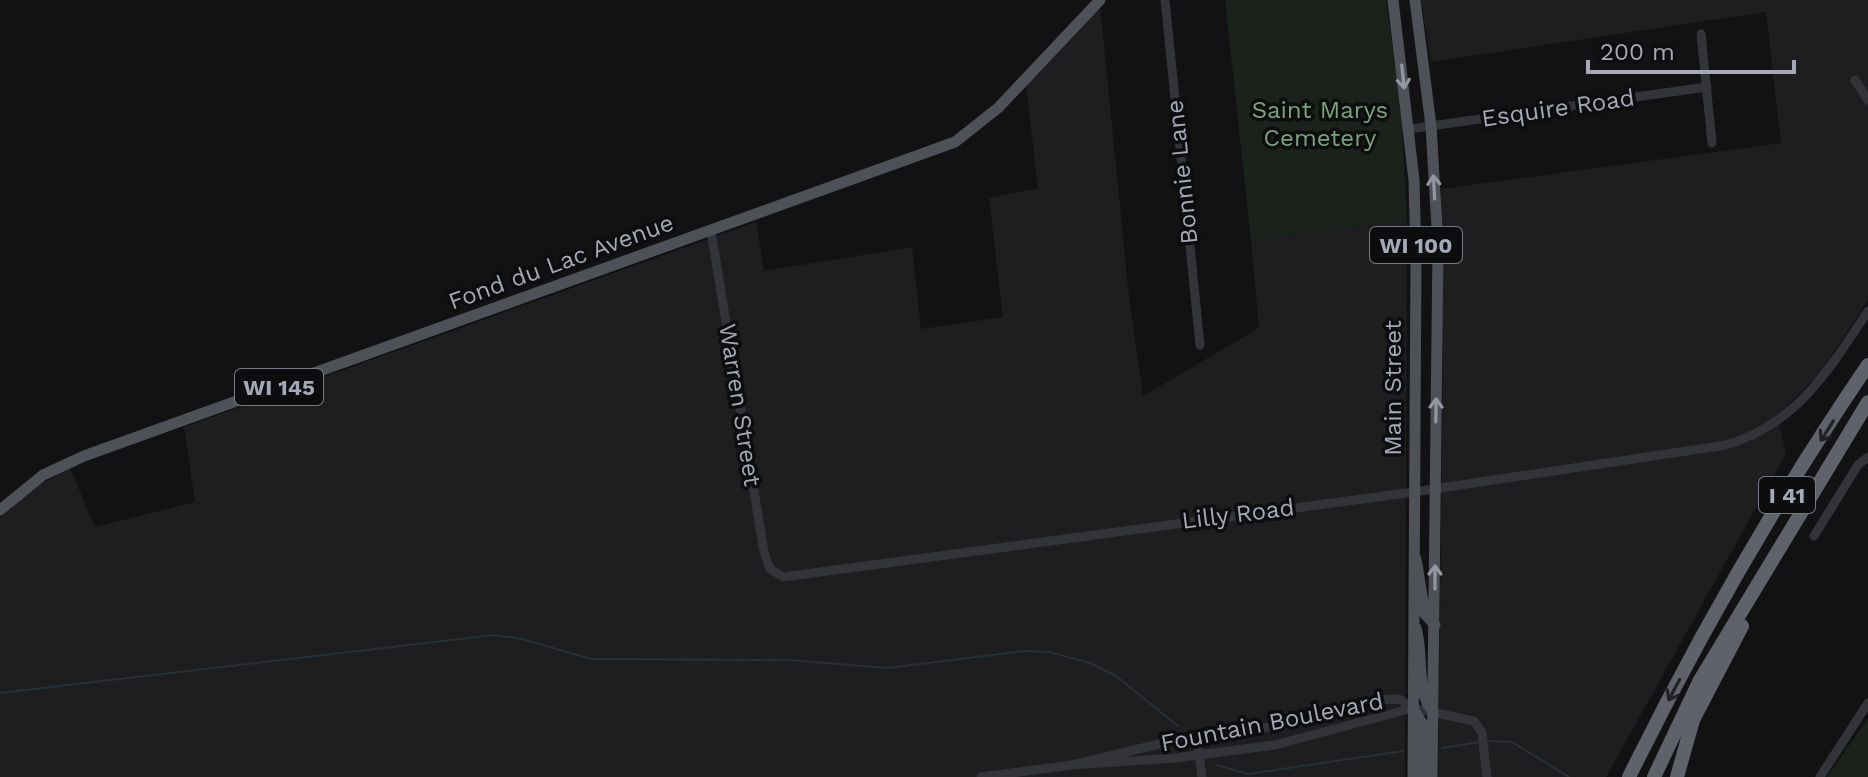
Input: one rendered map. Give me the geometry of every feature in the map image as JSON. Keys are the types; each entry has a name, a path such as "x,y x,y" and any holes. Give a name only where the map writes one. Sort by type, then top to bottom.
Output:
{"highway":[{"name":"I 41","path":"1627,777 1761,538 1868,365"},
{"name":"I 41","path":"1654,777 1700,680 1778,546 1868,402"},
{"path":"1677,777 1693,720 1757,599 1778,546"}],"main road":[{"name":"Fond du Lac Avenue","path":"0,510 43,475 84,456 572,283 961,139 998,108 1100,0"},
{"name":"Main Street","path":"1393,0 1414,180 1413,777"},
{"name":"Main Street","path":"1415,0 1431,126 1437,293 1432,777"},
{"path":"1416,293 1437,293"},
{"path":"1413,551 1420,573 1425,614 1435,625"},
{"path":"1412,615 1423,659 1424,698 1433,711"},
{"path":"1413,708 1422,723 1423,777"}],"street":[{"name":"Bonnie Lane","path":"1165,0 1200,345"},
{"path":"1701,34 1712,143"},
{"path":"1855,80 1868,100"},
{"name":"Esquire Road","path":"1409,129 1707,87"},
{"name":"Warren Street","path":"711,231 764,552 770,569 777,575"},
{"name":"Lilly Road","path":"777,575 812,575 1699,450 1750,437 1792,412 1819,384 1868,311"},
{"path":"1814,536 1858,465 1868,457"},
{"name":"Fountain Boulevard","path":"1072,765 1103,755 1298,723 1371,700 1399,699 1413,708"},
{"path":"1820,777 1868,703"},
{"path":"1413,708 1467,717 1478,725 1482,733 1487,777"},
{"name":"Fountain Boulevard","path":"981,777 1072,765 1199,755 1289,742 1413,708"},
{"path":"1197,738 1202,777"}],"shaded area":[{"path":"1421,0 1868,0 1868,300 1821,372 1777,416 1786,454 1606,777 1438,777 1443,356 1441,189 1781,143 1766,12 1431,62"},
{"path":"1100,6 1129,297 1143,396 1259,328 1251,240 1407,220 1405,777 0,777 0,518 33,489 70,468 95,527 195,502 184,427 756,222 764,271 912,247 921,329 1003,317 989,198 1038,188 1026,86"}],"green space":[{"name":"Saint Marys Cemetery","path":"1225,0 1386,0 1401,111 1407,220 1251,240"},
{"path":"1868,718 1868,777 1827,777"}],"waterway":[{"path":"0,693 494,635 522,639 591,659 788,660 888,668 1024,651 1049,652 1090,663 1116,676 1178,726"},
{"path":"1487,741 1512,742 1569,777"},
{"path":"1442,748 1480,742"},
{"path":"1217,765 1248,774 1403,751"}]}
